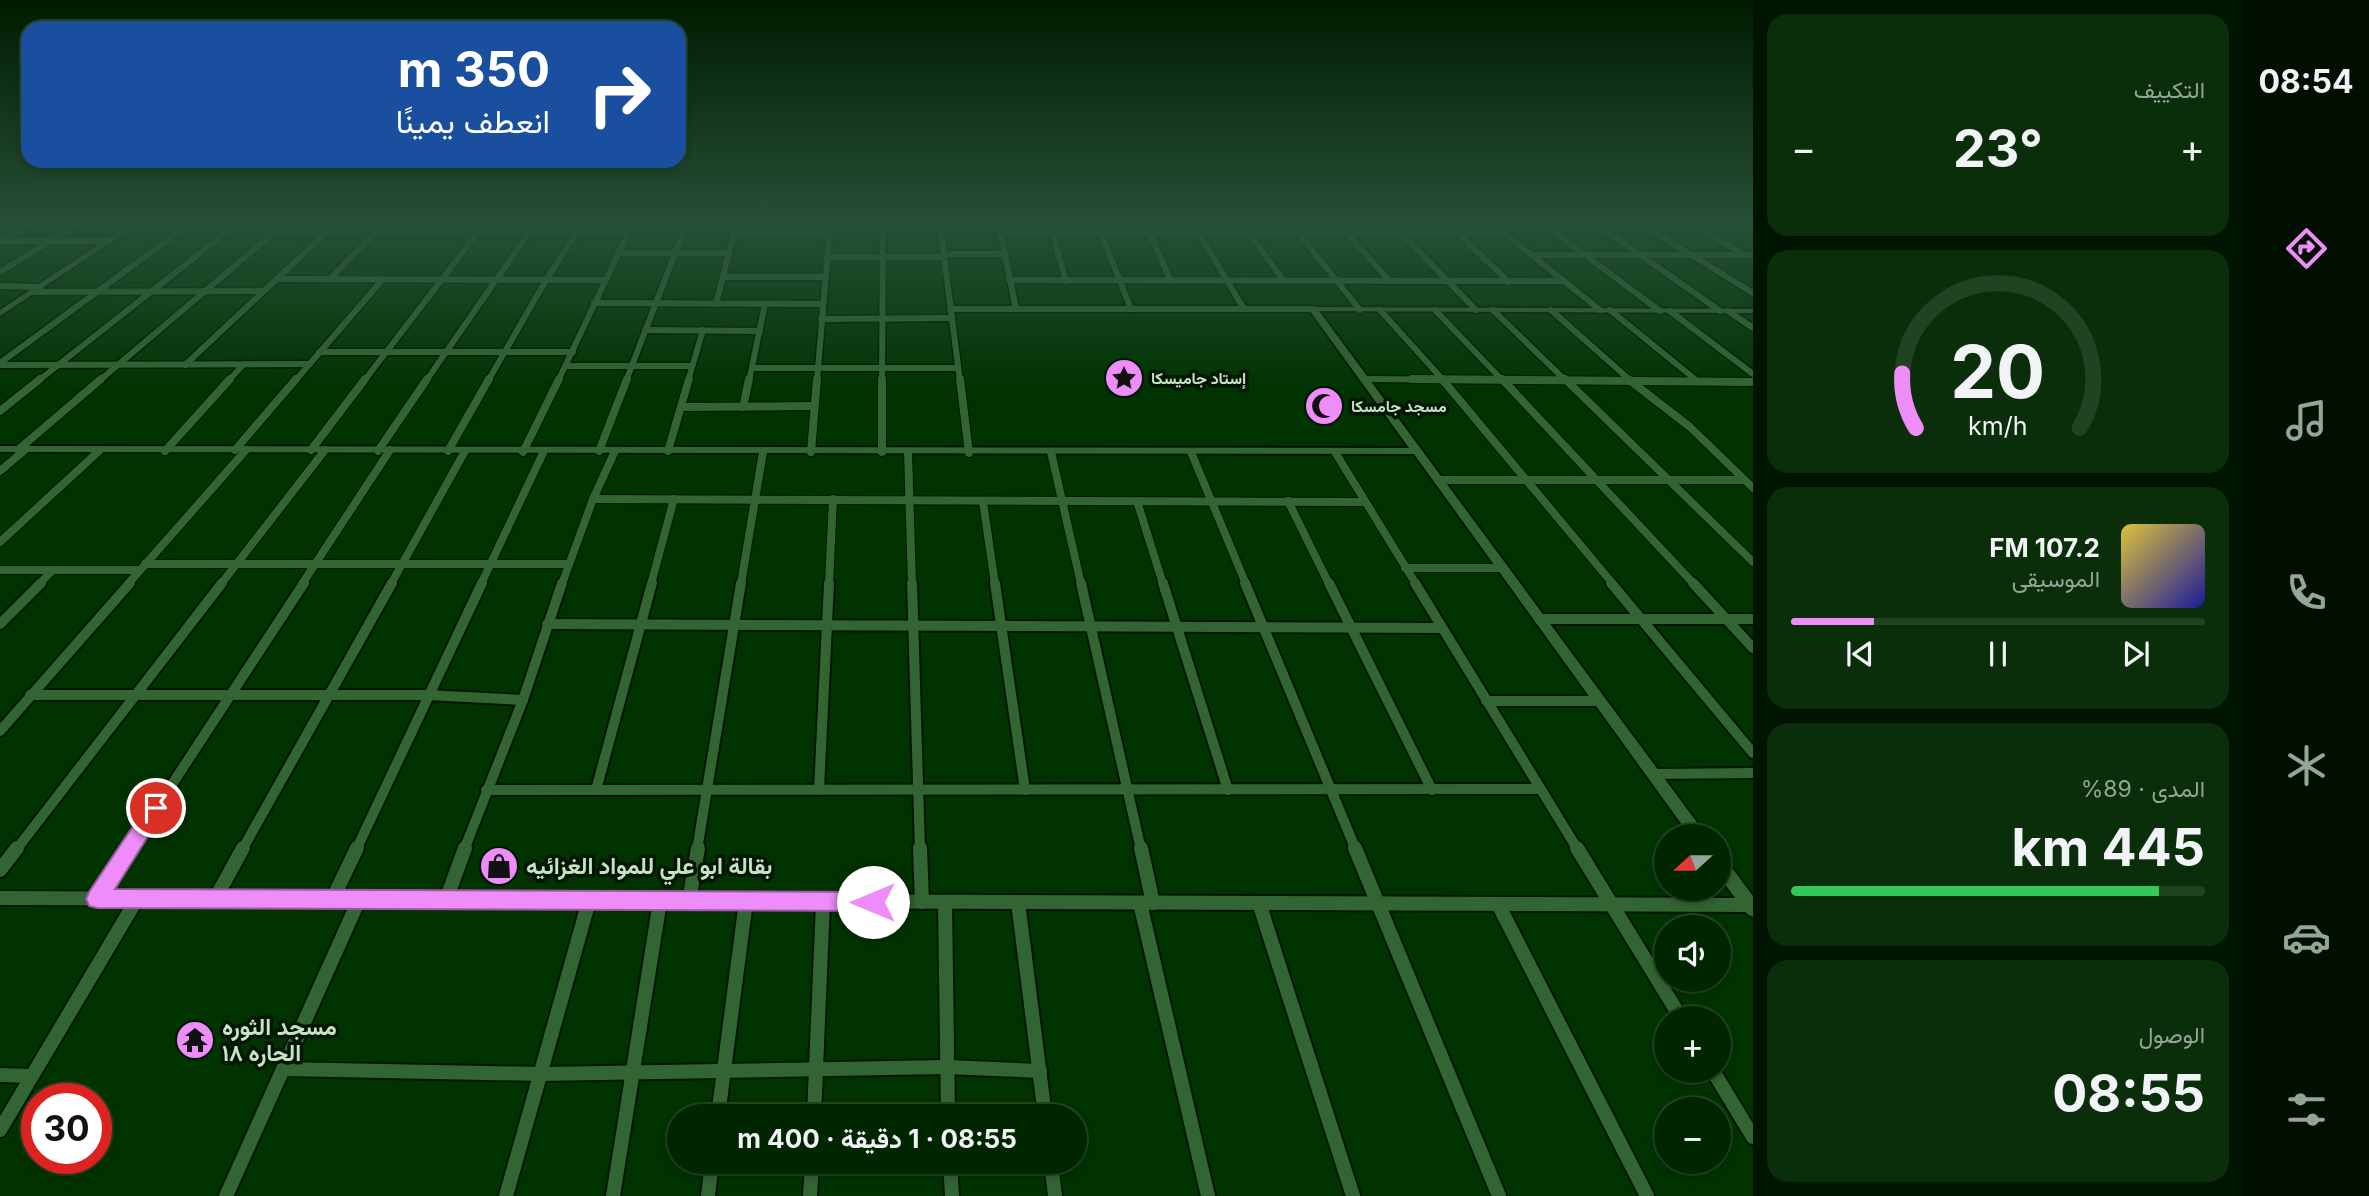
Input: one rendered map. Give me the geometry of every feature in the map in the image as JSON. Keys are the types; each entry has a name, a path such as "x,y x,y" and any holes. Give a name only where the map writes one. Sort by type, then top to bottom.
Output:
{"street":[{"path":"0,314 49,281"},
{"path":"0,364 112,281"},
{"path":"0,411 164,281"},
{"path":"0,471 217,281"},
{"path":"185,365 274,281"},
{"path":"2,726 142,567 381,281"},
{"path":"310,450 388,352 439,281"},
{"path":"378,450 493,281"},
{"path":"448,451 546,281"},
{"path":"523,452 567,366 605,281"},
{"path":"599,451 664,281"},
{"path":"716,304 722,281"},
{"path":"811,452 825,281"},
{"path":"882,452 883,281"},
{"path":"947,281 969,453"},
{"path":"1009,281 1016,309"},
{"path":"1055,281 1237,281"},
{"path":"1120,281 1131,309"},
{"path":"1227,281 1244,309"},
{"path":"1326,281 1564,281 1600,310"},
{"path":"1336,281 1360,310"},
{"path":"1448,281 1476,310"},
{"path":"1622,281 1753,374"},
{"path":"1679,281 1753,328"},
{"path":"1733,281 1753,293"},
{"path":"0,286 99,290 263,290"},
{"path":"594,303 822,304"},
{"path":"743,407 765,304"},
{"path":"950,309 1753,311"},
{"path":"1313,309 1690,824"},
{"path":"1380,310 1441,378 1753,753"},
{"path":"1435,310 1598,480 1753,648"},
{"path":"1493,310 1753,562"},
{"path":"1551,310 1628,379 1690,427 1753,488"},
{"path":"1610,310 1696,380"},
{"path":"821,319 952,318"},
{"path":"645,330 760,331"},
{"path":"668,451 702,330"},
{"path":"320,352 573,352"},
{"path":"0,364 310,364"},
{"path":"165,451 244,365"},
{"path":"567,366 692,366"},
{"path":"753,368 958,368"},
{"path":"1364,379 1753,382"},
{"path":"681,407 814,406"},
{"path":"0,449 1417,452"},
{"path":"0,870 325,450"},
{"path":"97,899 390,450"},
{"path":"0,542 99,451"},
{"path":"215,899 465,451"},
{"path":"446,900 486,790 523,700 547,624 593,499 615,451"},
{"path":"332,900 488,564 544,452"},
{"path":"689,901 763,452"},
{"path":"1051,452 1127,790 1147,903 1208,1196"},
{"path":"1191,452 1499,1196"},
{"path":"1335,452 1674,1006"},
{"path":"908,453 922,902"},
{"path":"1438,480 1744,480"},
{"path":"593,499 1364,502"},
{"path":"596,790 674,499"},
{"path":"819,790 833,499"},
{"path":"1137,501 1228,790"},
{"path":"1288,501 1432,790"},
{"path":"983,502 1025,790"},
{"path":"0,570 236,564 569,564"},
{"path":"1405,568 1502,568"},
{"path":"0,624 53,570"},
{"path":"1539,619 1753,619"},
{"path":"547,624 1442,628"},
{"path":"30,695 427,695 523,700"},
{"path":"1486,701 1600,701"},
{"path":"1653,774 1753,773"},
{"path":"486,790 1540,789"},
{"path":"1731,879 1752,907"},
{"path":"0,898 1752,907"},
{"path":"0,1130 137,899"},
{"path":"226,1196 359,900"},
{"path":"506,1196 589,901"},
{"path":"613,1196 660,901"},
{"path":"720,1104 746,901"},
{"path":"814,1104 823,902"},
{"path":"944,902 948,1104"},
{"path":"1018,902 1044,1104"},
{"path":"1259,903 1353,1196"},
{"path":"1499,904 1506,923 1647,1196"},
{"path":"284,1069 541,1074 946,1067 1040,1071"},
{"path":"0,1075 32,1076"},
{"path":"1720,1083 1752,1134"},
{"path":"708,1196 711,1174"},
{"path":"810,1196 811,1174"},
{"path":"951,1174 952,1196"},
{"path":"1052,1174 1055,1196"}],"place":[{"name":"إستاد جاميسكا","path":"1124,378"},
{"name":"مسجد جامسكا","path":"1324,406"},
{"name":"بقالة ابو علي للمواد الغزائيه","path":"499,866"},
{"name":"مسجد الثوره الحاره ١٨","path":"195,1040"}],"route":[{"path":"156,808 97,899 873,902"}]}
